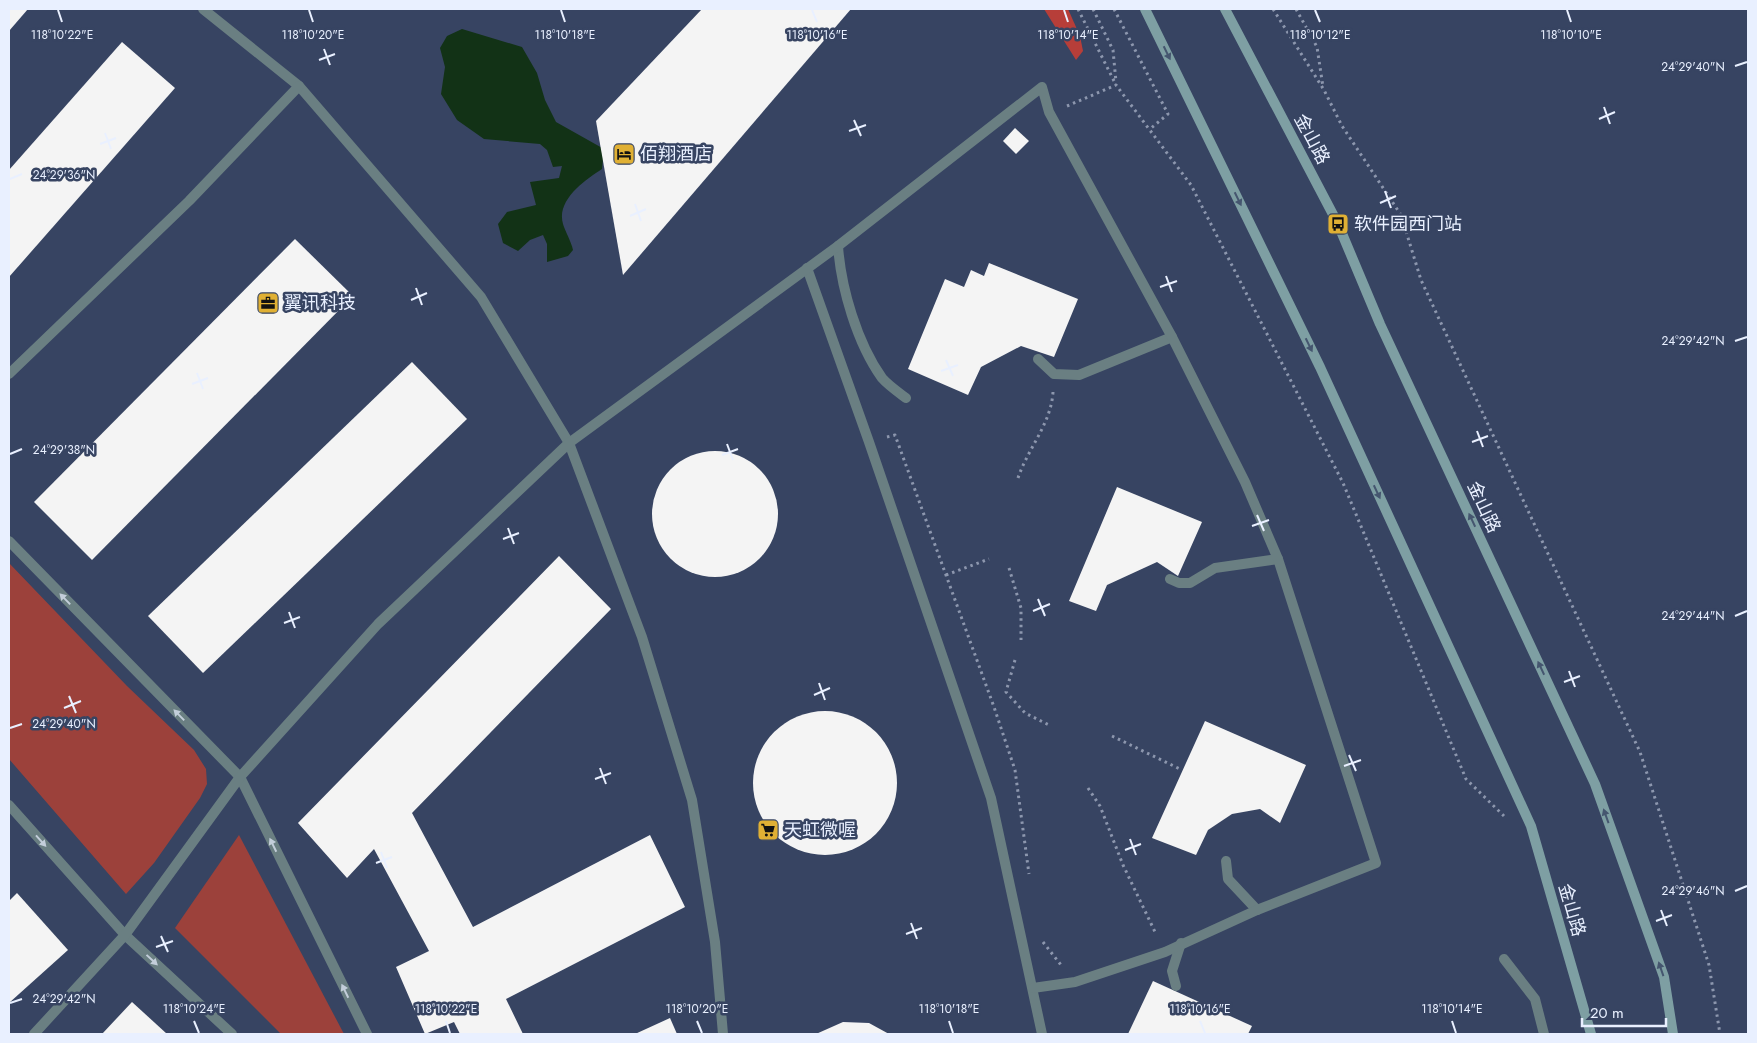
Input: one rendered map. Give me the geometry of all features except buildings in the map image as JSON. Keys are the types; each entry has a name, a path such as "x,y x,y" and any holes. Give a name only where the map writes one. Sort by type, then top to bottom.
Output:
{"main road":[{"name":"金山路","path":"1146,9 1324,376 1531,826 1591,1034"},
{"name":"金山路","path":"1225,9 1338,224 1384,333 1595,784 1664,977 1673,1034"}],"street":[{"path":"203,9 299,86 481,297 569,443 642,637 692,800 715,942 723,1034"},
{"path":"9,374 189,202 299,86"},
{"path":"34,1034 125,935 240,777 378,624 569,443 838,246 1042,87 1049,112 1172,337 1244,482 1278,559 1376,863 1257,910 1181,943 1165,952 1075,982 1033,988"},
{"path":"838,246 840,276 863,344 883,379 906,398"},
{"path":"807,268 869,442 991,798 1042,1034"},
{"path":"1038,359 1054,374 1079,375 1172,337"},
{"path":"9,541 240,777 367,1034"},
{"path":"1170,579 1179,583 1190,583 1215,568 1278,559"},
{"path":"9,805 125,935 232,1034"},
{"path":"1226,861 1228,879 1257,910"},
{"path":"1176,986 1172,971 1181,943"},
{"path":"1504,959 1535,999 1544,1034"}],"path":[{"path":"1078,9 1116,85 1191,185 1343,483 1466,779 1508,821"},
{"path":"1093,9 1113,50 1116,85"},
{"path":"1114,9 1168,114 1150,129"},
{"path":"1273,9 1324,90 1342,126 1401,215 1421,280 1640,752 1709,965 1720,1034"},
{"path":"1296,9 1317,47 1324,90"},
{"path":"1049,112 1116,85"},
{"path":"1018,478 1023,464 1043,430 1052,403 1054,374"},
{"path":"869,442 895,435 1015,770 1030,876"},
{"path":"946,575 989,559"},
{"path":"1009,568 1021,608 1021,640"},
{"path":"1015,660 1006,692 1025,713 1049,725"},
{"path":"1112,736 1182,770"},
{"path":"1088,788 1100,806 1123,865 1165,952"},
{"path":"1041,940 1075,982"}],"shaded area":[{"path":"1044,9 1068,9 1080,36 1083,51 1076,60"},
{"path":"462,29 522,47 537,73 545,100 556,122 604,149 602,169 580,185 564,207 562,215 563,224 573,250 568,256 547,262 547,244 543,235 530,240 518,251 503,243 498,224 507,212 536,205 530,182 559,178 562,166 553,167 547,150 540,144 484,139 457,120 441,94 445,67 440,48 447,36"},
{"path":"9,563 127,686 194,750 206,769 207,784 200,798 154,863 126,894 9,759"},
{"path":"239,835 344,1034 281,1034 175,928"}],"place":[{"name":"佰翔酒店","path":"624,154"},
{"name":"软件园西门站","path":"1338,224"},
{"name":"翼讯科技","path":"268,303"},
{"name":"天虹微喔","path":"768,830"}]}
